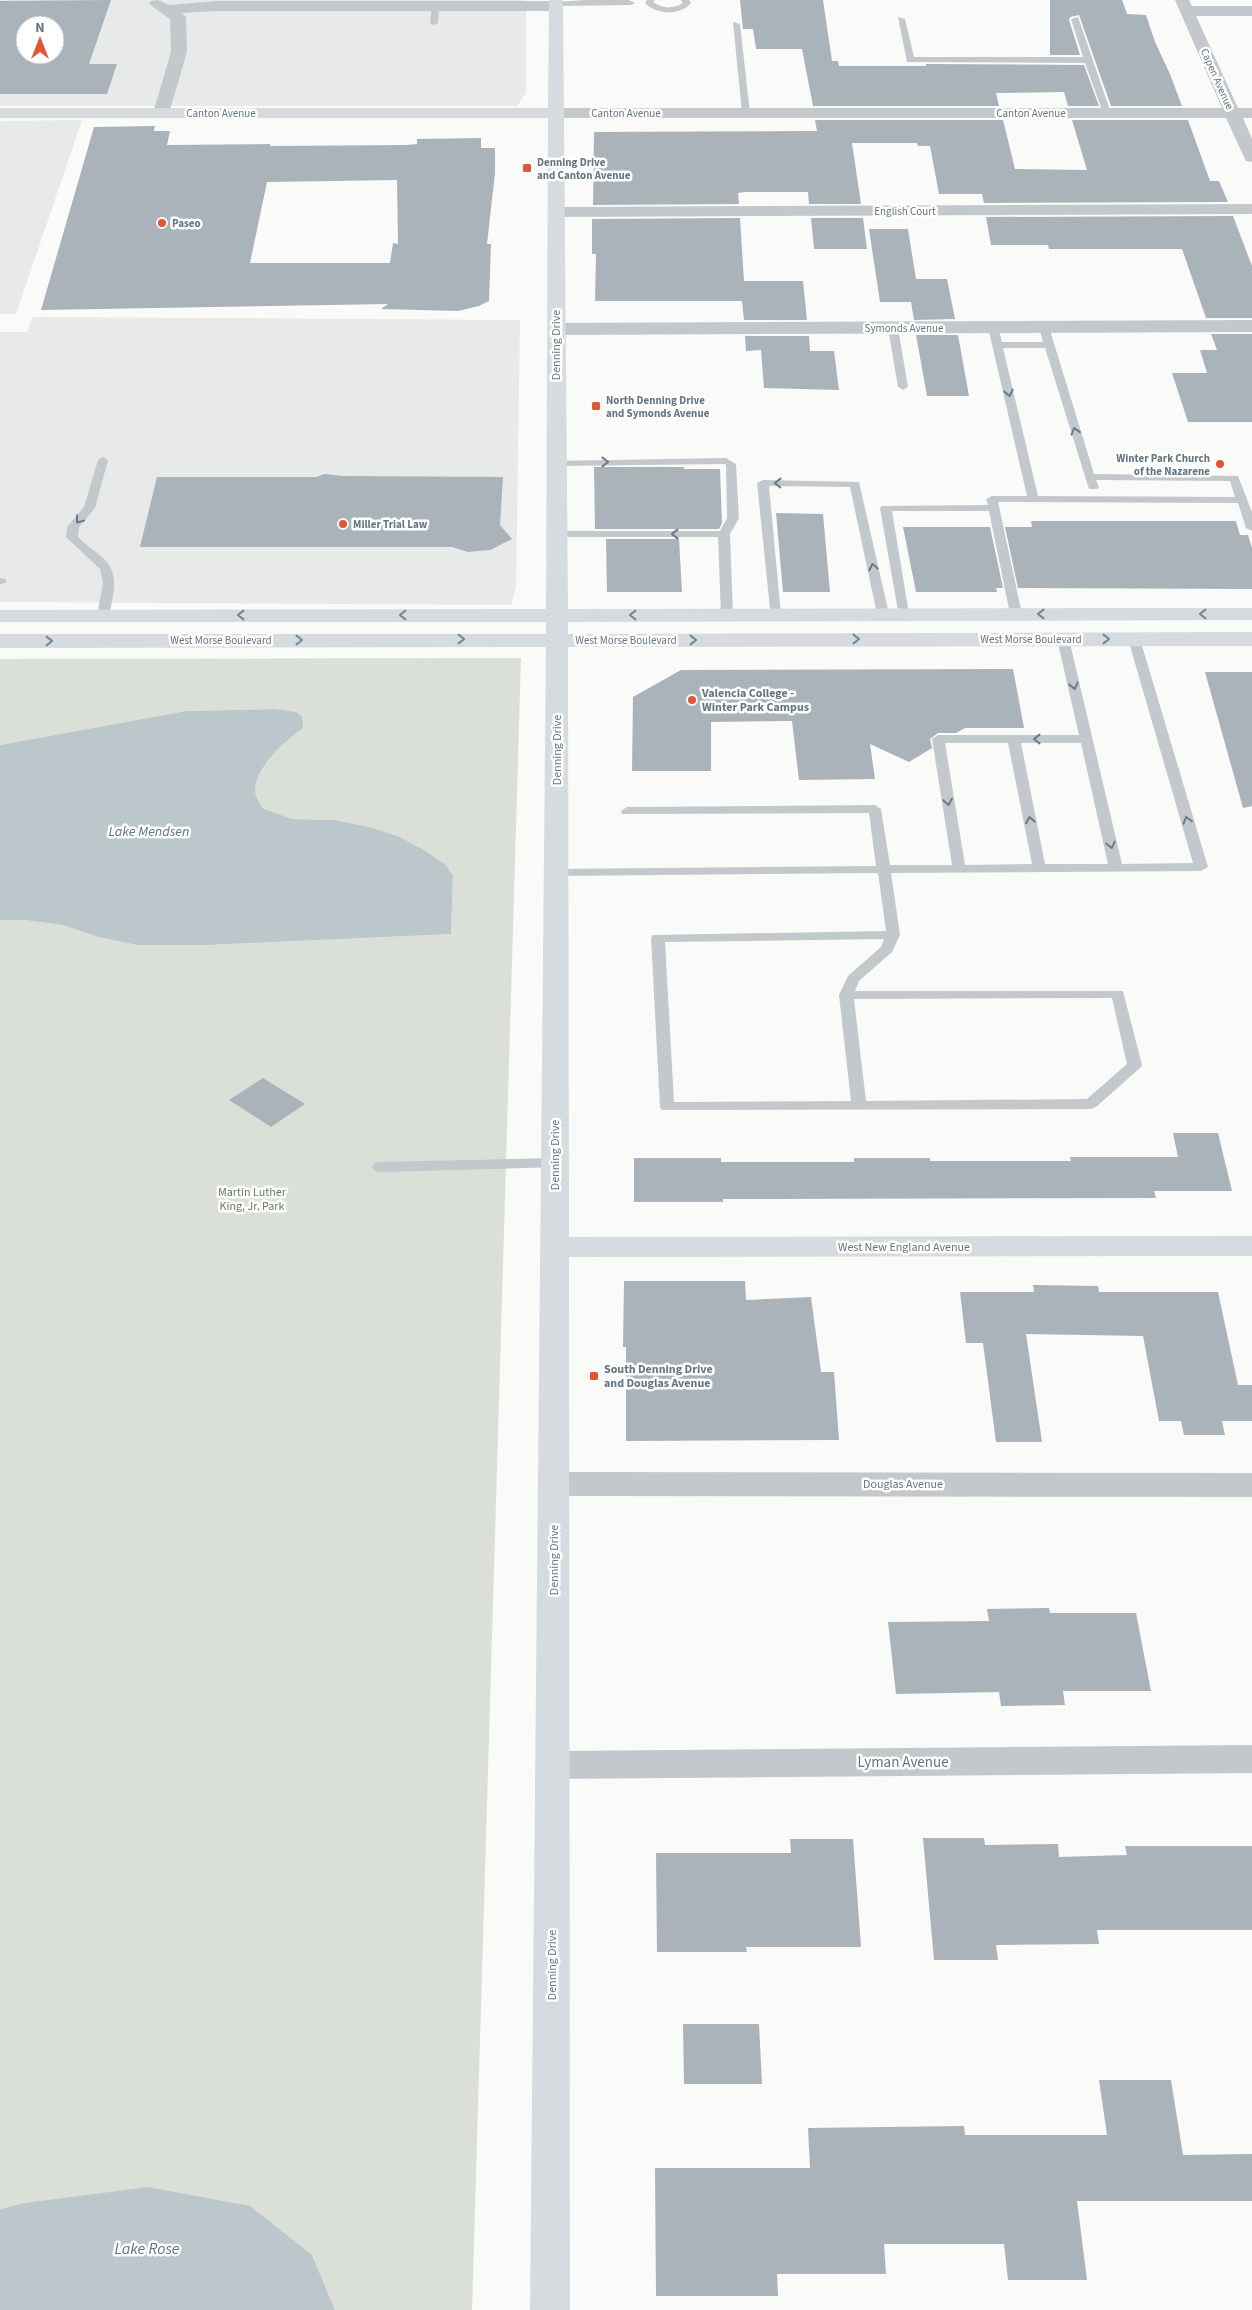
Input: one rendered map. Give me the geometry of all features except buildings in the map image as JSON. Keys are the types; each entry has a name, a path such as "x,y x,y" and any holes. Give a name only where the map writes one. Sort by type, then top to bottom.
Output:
{"street":[{"path":"162,5 435,7 556,3"},
{"name":"Denning Drive","path":"550,2310 557,627 555,602 557,534 556,3"},
{"path":"161,114 179,52 178,17 162,5"},
{"path":"1185,6 1252,11"},
{"name":"Capen Avenue","path":"1185,6 1252,158"},
{"name":"Canton Avenue","path":"0,114 1252,113"},
{"name":"English Court","path":"557,212 1252,209"},
{"name":"Symonds Avenue","path":"556,329 893,328 995,336 1046,336 1252,326"},
{"name":"West Morse Boulevard","path":"0,641 557,627 727,614 1252,614"},
{"name":"West Morse Boulevard","path":"0,616 103,616 1063,639 1252,639"},
{"name":"West New England Avenue","path":"555,1247 1252,1246"},
{"name":"Douglas Avenue","path":"554,1484 1252,1485"},
{"name":"Lyman Avenue","path":"553,1765 1252,1759"}],"lane":[{"path":"556,3 588,4 591,6 650,2 655,8 672,9 683,7 687,3 685,0"},
{"path":"434,23 435,7"},
{"path":"900,19 910,60 1088,60"},
{"path":"1075,19 1107,113"},
{"path":"736,24 746,113"},
{"path":"893,328 903,387"},
{"path":"995,336 1033,497"},
{"path":"1046,336 1096,498"},
{"path":"103,460 89,508 73,527 72,537 76,543 104,562 111,577 103,616"},
{"path":"557,462 726,462 731,464 733,518 724,534 727,614"},
{"path":"1090,477 1234,478 1252,528"},
{"path":"775,614 763,483 855,484 893,614"},
{"path":"1016,614 992,498 1241,500"},
{"path":"893,614 886,508 995,508"},
{"path":"557,534 724,534"},
{"path":"1063,639 1116,868"},
{"path":"556,872 1201,867 1134,639"},
{"path":"959,869 938,739 1086,739"},
{"path":"1014,739 1040,868"},
{"path":"627,811 875,809 893,935 888,949 853,978 846,995 859,1106"},
{"path":"846,995 1118,994 1135,1064 1091,1104 667,1107 658,938 893,935"},
{"path":"380,1167 555,1163"}],"shaded area":[{"path":"0,0 526,0 526,93 517,106 0,106"},
{"path":"82,120 16,314 0,314 0,121"},
{"path":"33,317 520,320 516,587 511,605 0,602 0,332 27,332"}],"green space":[{"name":"Martin Luther King, Jr. Park","path":"521,658 472,2310 335,2310 312,2255 25,2203 0,2209 0,920 24,920 63,925 98,937 137,945 209,945 451,934 453,876 446,865 398,836 369,827 335,820 292,819 262,808 255,790 261,772 280,747 303,728 274,709 186,711 0,745 0,659"}],"water":[{"name":"Lake Mendsen","path":"274,709 296,712 302,717 303,728 280,747 261,772 255,790 262,808 292,819 335,820 369,827 398,836 424,850 446,865 453,876 451,934 209,945 137,945 98,937 63,925 24,920 0,920 0,745 186,711"},
{"name":"Lake Rose","path":"148,2187 250,2206 312,2255 335,2310 0,2310 0,2209 25,2203"}],"place":[{"name":"Denning Drive and Canton Avenue","path":"527,168"},
{"name":"Paseo","path":"162,223"},
{"name":"North Denning Drive and Symonds Avenue","path":"596,406"},
{"name":"Winter Park Church of the Nazarene","path":"1220,464"},
{"name":"Miller Trial Law","path":"343,524"},
{"name":"Valencia College - Winter Park Campus","path":"692,700"},
{"name":"South Denning Drive and Douglas Avenue","path":"594,1376"}]}
